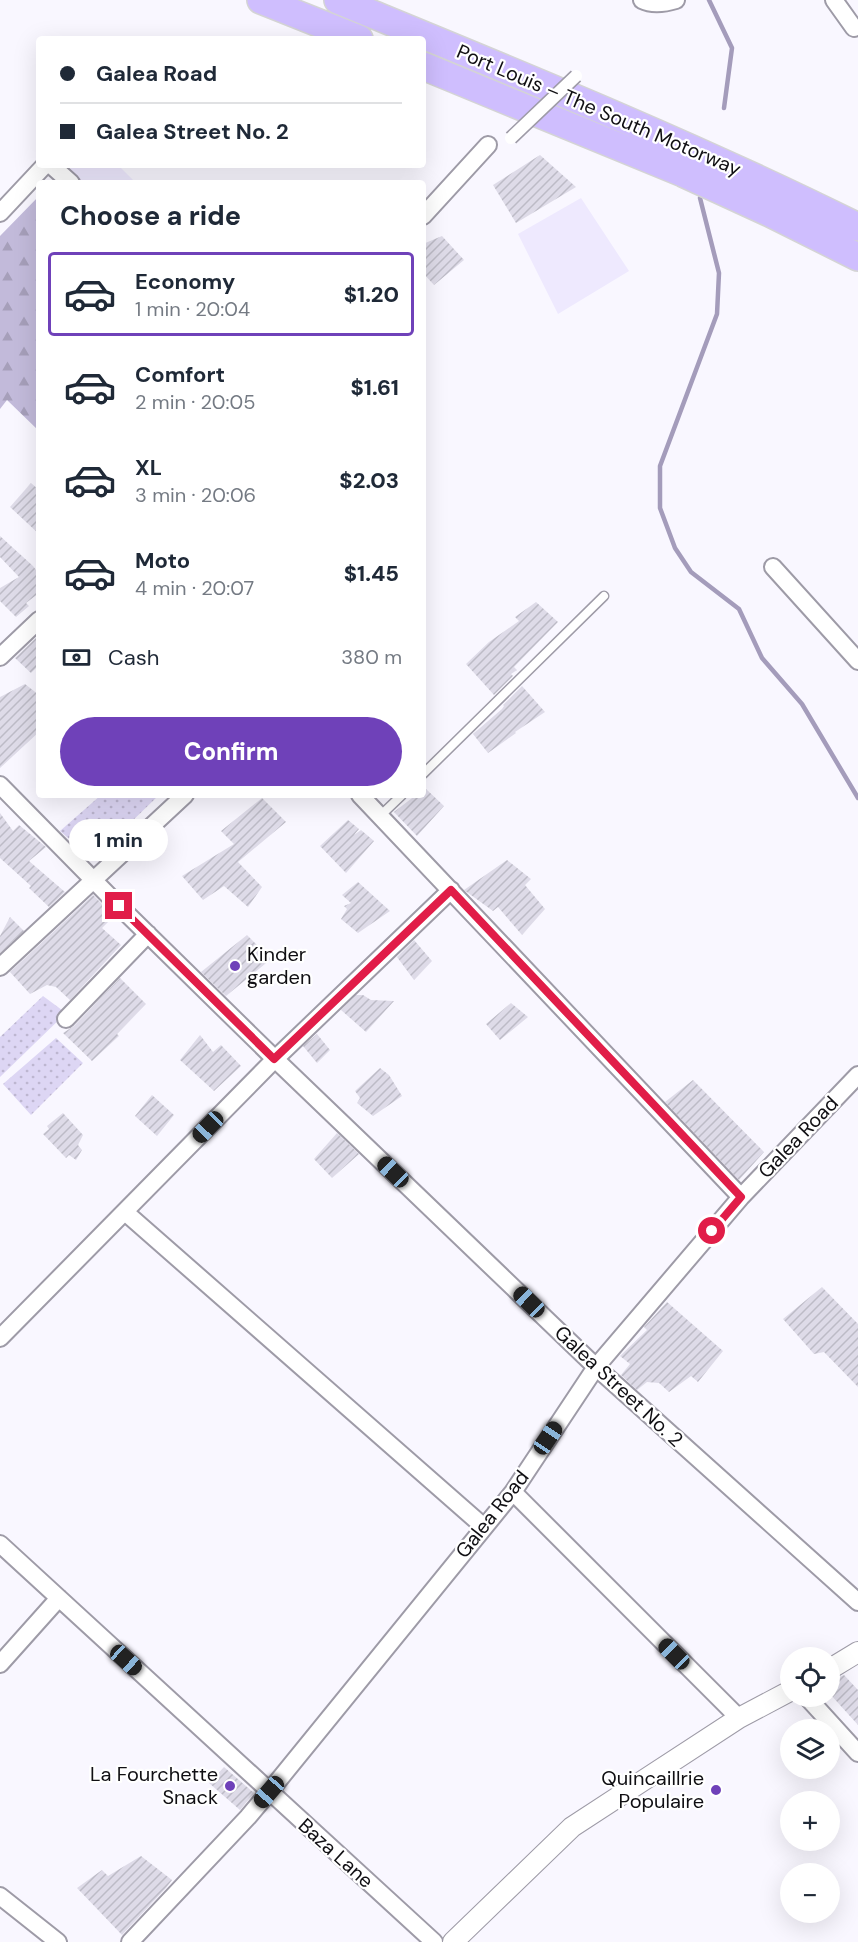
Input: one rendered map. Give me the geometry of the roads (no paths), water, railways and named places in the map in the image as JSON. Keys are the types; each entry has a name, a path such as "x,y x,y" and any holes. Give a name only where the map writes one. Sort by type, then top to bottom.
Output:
{"highway":[{"path":"261,0 351,36"},
{"name":"Port Louis – The South Motorway","path":"338,0 424,36"},
{"name":"Port Louis – The South Motorway","path":"426,37 609,113 784,190 858,227"},
{"name":"Port Louis – The South Motorway","path":"426,67 683,173 858,257"}],"street":[{"path":"642,0 667,3 676,0"},
{"path":"834,0 854,28"},
{"path":"511,138 576,76"},
{"path":"426,213 488,145"},
{"path":"0,213 42,168"},
{"path":"54,168 68,180"},
{"path":"774,567 858,661"},
{"path":"0,657 36,623"},
{"name":"Galea Street No. 2","path":"0,785 274,1059 596,1367 858,1602"},
{"path":"0,967 182,798"},
{"path":"363,798 741,1197"},
{"path":"0,1338 274,1059 451,890"},
{"path":"66,1018 148,934"},
{"name":"Galea Road","path":"130,1942 269,1792 513,1492 596,1367 741,1197 858,1075"},
{"path":"125,1212 484,1527"},
{"path":"513,1492 738,1719"},
{"name":"Baza Lane","path":"0,1544 434,1942"},
{"path":"0,1664 59,1598"},
{"path":"840,1663 858,1652"},
{"path":"453,1942 572,1827 738,1719 780,1696"},
{"path":"816,1707 858,1753"},
{"path":"0,1896 58,1942"}],"lane":[{"path":"426,771 604,596"},
{"path":"380,816 399,798"}],"waterway":[{"path":"709,0 732,48 724,108"},
{"path":"700,198 719,273 717,314 660,466 660,508 675,548 691,572 739,609 762,658 802,704 858,798"}],"place":[{"name":"Kinder garden","path":"235,966"},
{"name":"La Fourchette Snack","path":"230,1786"},
{"name":"Quincaillrie Populaire","path":"716,1790"}]}
